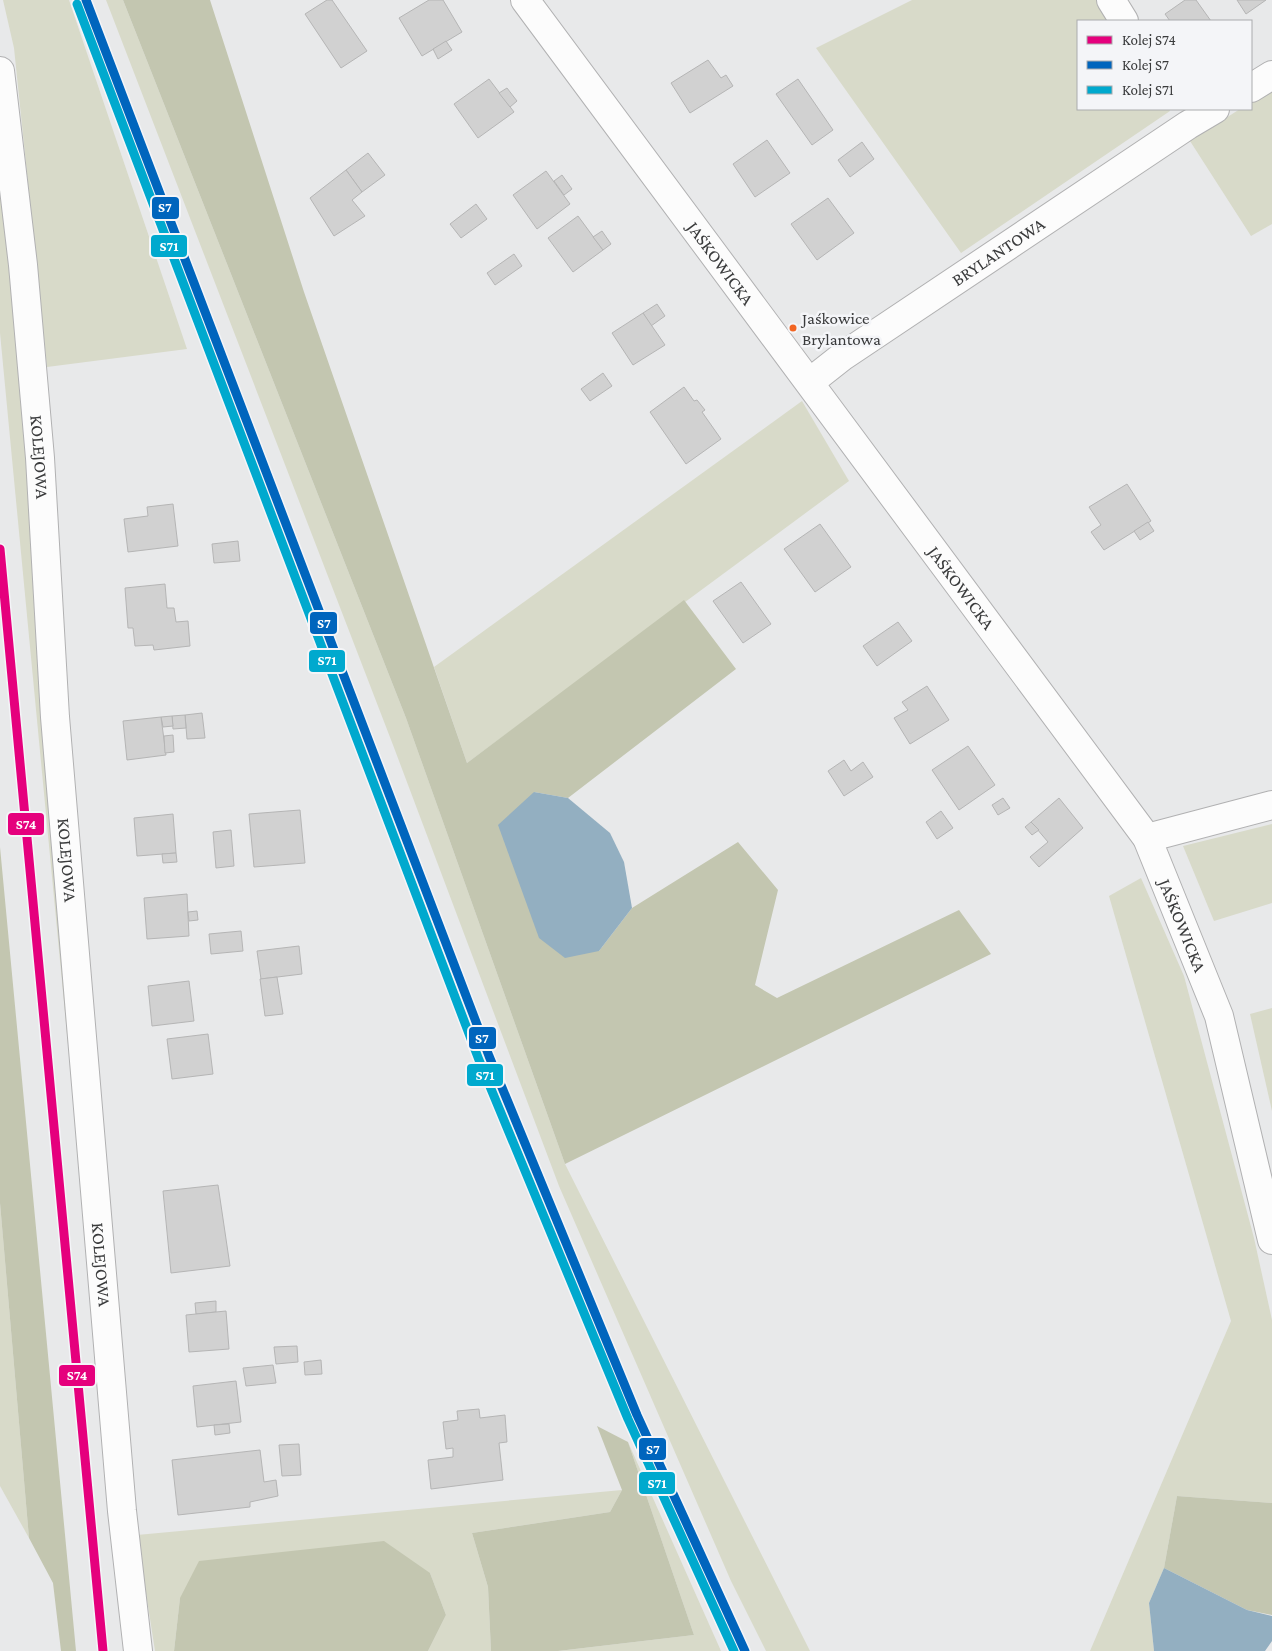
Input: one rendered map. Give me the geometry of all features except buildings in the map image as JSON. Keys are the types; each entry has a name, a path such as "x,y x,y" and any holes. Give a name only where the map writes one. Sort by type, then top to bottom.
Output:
{"street":[{"name":"JAŚKOWICKA","path":"525,0 1147,838 1219,1016 1272,1240"},
{"path":"1111,0 1123,20"},
{"name":"KOLEJOWA","path":"0,71 14,174 24,274 40,458 57,736 122,1511 138,1651"},
{"path":"1252,87 1272,75"},
{"name":"BRYLANTOWA","path":"810,382 843,356 1183,117 1211,110"},
{"path":"1147,838 1272,805"}],"green space":[{"path":"3,0 69,0 187,349 47,367 14,48"},
{"path":"106,0 123,0 406,718 565,1164 810,1651 766,1651 731,1581 559,1186 393,745"},
{"path":"123,0 210,0 304,292 467,763 684,600 736,669 568,798 534,792 599,951 632,908 738,842 778,890 755,985 777,998 959,910 991,954 565,1164 406,718"},
{"path":"912,0 1101,0 1113,20 1077,20 1077,110 1170,111 961,253 816,48"},
{"path":"1272,88 1272,224 1251,236 1190,141 1238,110 1252,110 1252,101"},
{"path":"0,121 126,1651 0,333"},
{"path":"802,401 849,481 467,763 434,667"},
{"path":"1272,824 1272,903 1214,921 1183,846"},
{"path":"0,847 76,1651 61,1651 53,1583 29,1538 0,1203"},
{"path":"1141,878 1184,976 1254,1238 1272,1320 1272,1503 1177,1496 1164,1568 1149,1603 1154,1651 1090,1651 1231,1321 1109,896"},
{"path":"1272,1008 1272,1111 1250,1014"},
{"path":"0,1203 29,1538 0,1486"},
{"path":"597,1426 628,1442 694,1635 558,1651 491,1651 488,1587 472,1533 610,1512 622,1490"},
{"path":"628,1442 721,1651 558,1651 694,1635"},
{"path":"622,1490 610,1512 472,1533 488,1587 491,1651 428,1651 446,1615 430,1573 180,1598 174,1651 155,1651 137,1535"},
{"path":"1177,1496 1272,1503 1272,1615 1247,1610 1164,1568"},
{"path":"384,1541 430,1573 446,1615 428,1651 174,1651 180,1598 199,1561"}],"water":[{"path":"534,792 568,798 610,833 624,862 632,908 599,951 565,958 539,938 498,825"},
{"path":"1164,1568 1247,1610 1272,1616 1272,1641 1265,1651 1154,1651 1149,1603"}],"rail line":[{"name":"S7","path":"86,0 489,1056 637,1415 745,1651"},
{"name":"S71","path":"77,4 479,1060 628,1419 734,1651"},
{"name":"S74","path":"0,549 103,1651"}],"place":[{"name":"Jaśkowice Brylantowa","path":"793,328"}]}
